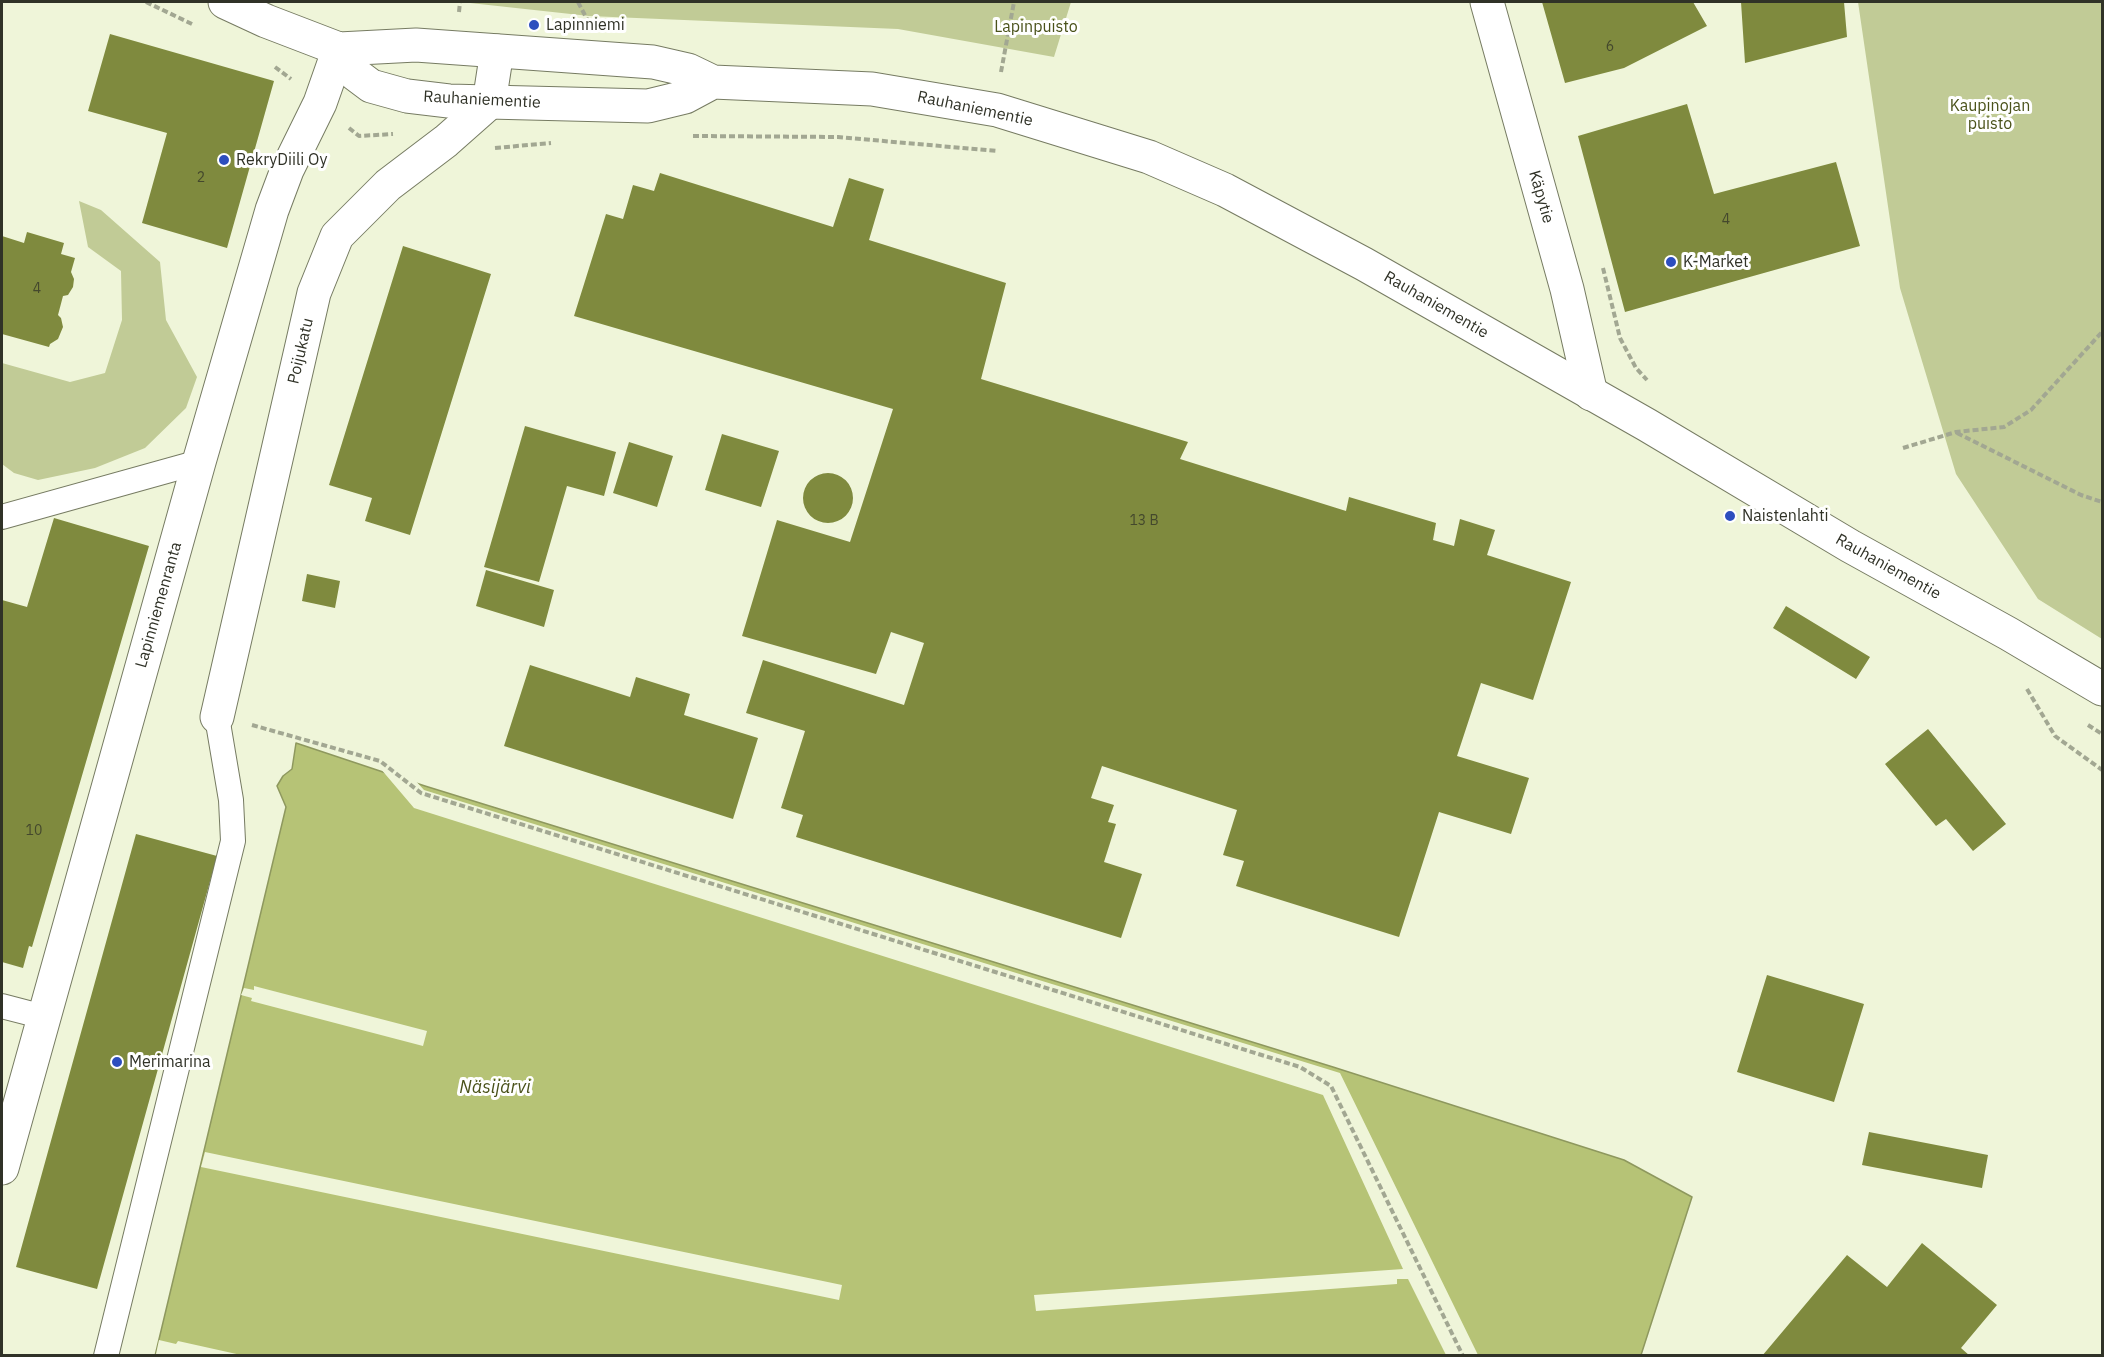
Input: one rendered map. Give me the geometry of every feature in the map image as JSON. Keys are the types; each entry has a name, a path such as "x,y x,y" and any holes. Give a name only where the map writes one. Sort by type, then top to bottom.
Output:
{"street":[{"name":"Rauhaniementie","path":"225,2 266,21 339,49 416,45 653,62 688,70 712,82 872,88 997,110 1149,157 1225,190 1365,264 1850,546 2103,689"},
{"name":"Käpytie","path":"1487,2 1567,290 1591,394"},
{"name":"Rauhaniementie","path":"339,49 355,74 371,86 389,93 448,101 648,105 686,97 712,82"},
{"name":"Lapinniemenranta","path":"2,1168 199,462 272,210 287,170 320,103 339,49"},
{"path":"489,103 497,51"},
{"name":"Poijukatu","path":"217,717 314,293 337,236 388,185 446,141 489,103"}],"lane":[{"path":"2,517 199,462"},
{"path":"106,1356 233,841 231,800 217,717"},
{"path":"2,1006 44,1017"}],"path":[{"path":"578,2 592,30"},
{"path":"1000,79 1014,2"},
{"path":"360,136 401,134"},
{"path":"683,136 838,137 999,152"},
{"path":"497,148 556,143"},
{"path":"1600,257 1620,338 1636,368 1649,382"},
{"path":"1903,448 1956,432 2004,427 2031,410 2103,332"},
{"path":"1956,432 2081,495 2103,502"},
{"path":"2017,683 2035,694"},
{"path":"2027,689 2055,736 2103,770"},
{"path":"2082,722 2103,734"},
{"path":"274,731 380,761 421,794 1300,1067 1331,1086 1462,1356"}],"green space":[{"name":"Lapinpuisto","path":"461,2 1071,2 1054,57 898,29 589,16"},
{"name":"Kaupinojan puisto","path":"1858,2 2102,2 2102,639 2038,599 1956,474 1900,288"},
{"path":"79,201 101,210 160,262 166,320 197,377 186,408 145,448 95,468 38,480 14,473 2,464 2,363 70,382 105,373 122,320 121,271 88,247"}],"water":[{"name":"Näsijärvi","path":"296,743 425,786 1333,1067 1624,1160 1692,1197 1641,1355 155,1356 286,807 277,786 283,776 292,769"}],"pier":[{"path":"380,768 414,779 424,790 1340,1073 1478,1355 1446,1355 1408,1279 1397,1279 1397,1284 1036,1311 1034,1295 1403,1269 1323,1095 414,808"},
{"path":"254,986 427,1031 423,1046 251,1001 252,998 241,995 244,988 254,990"},
{"path":"205,1152 842,1285 839,1300 201,1167"},
{"path":"159,1340 176,1344 178,1341 241,1355 156,1354"}],"building":[{"path":"1542,2 1693,2 1707,26 1624,68 1565,83"},
{"path":"1741,2 1844,2 1847,37 1745,63"},
{"path":"110,34 274,81 227,248 142,223 167,133 88,111"},
{"path":"1687,104 1714,194 1836,162 1860,246 1625,312 1578,136"},
{"path":"660,173 833,227 849,178 884,189 869,240 1006,283 981,379 1188,442 1180,459 1346,511 1349,497 1436,523 1433,540 1454,546 1460,519 1495,530 1487,555 1571,582 1533,700 1481,683 1457,756 1529,778 1511,834 1439,812 1399,937 1236,886 1244,861 1223,855 1237,810 1102,766 1091,798 1114,805 1108,822 1116,824 1104,862 1142,874 1121,938 796,837 803,815 781,808 805,731 746,713 763,660 904,705 924,643 891,632 876,674 742,636 777,520 850,542 893,409 574,316 606,214 623,219 633,185 654,191"},
{"path":"27,232 64,243 61,254 75,258 71,272 74,279 73,287 68,295 63,296 58,315 63,327 58,339 49,347 2,334 2,236 24,243"},
{"path":"403,246 491,274 410,535 365,521 372,498 329,485"},
{"path":"525,426 616,452 604,496 567,486 539,582 484,567"},
{"path":"722,434 779,451 761,507 705,490"},
{"path":"629,442 673,456 657,507 613,493"},
{"path":"833,473 846,480 852,488 852,508 846,516 838,522 823,523 810,516 804,508 803,493 810,480 818,474"},
{"path":"54,518 149,546 32,947 29,946 23,968 2,962 2,600 27,607"},
{"path":"486,570 554,590 544,627 476,606"},
{"path":"307,574 340,581 335,608 302,601"},
{"path":"1786,606 1870,657 1856,679 1773,628"},
{"path":"530,665 630,697 636,677 690,694 684,715 758,738 733,819 504,746"},
{"path":"1928,729 2006,824 1973,851 1946,819 1936,826 1885,764"},
{"name":"Merimarina","path":"136,834 217,856 97,1289 16,1267"},
{"path":"1767,975 1864,1004 1834,1102 1737,1072"},
{"path":"1869,1132 1988,1155 1982,1188 1862,1165"},
{"path":"1922,1243 1997,1305 1961,1348 1970,1356 1762,1356 1847,1255 1887,1287"}],"place":[{"name":"Lapinniemi","path":"534,25"},
{"name":"RekryDiili Oy","path":"224,160"},
{"name":"K-Market","path":"1671,262"},
{"name":"Naistenlahti","path":"1730,516"},
{"name":"Merimarina","path":"117,1062"}]}
